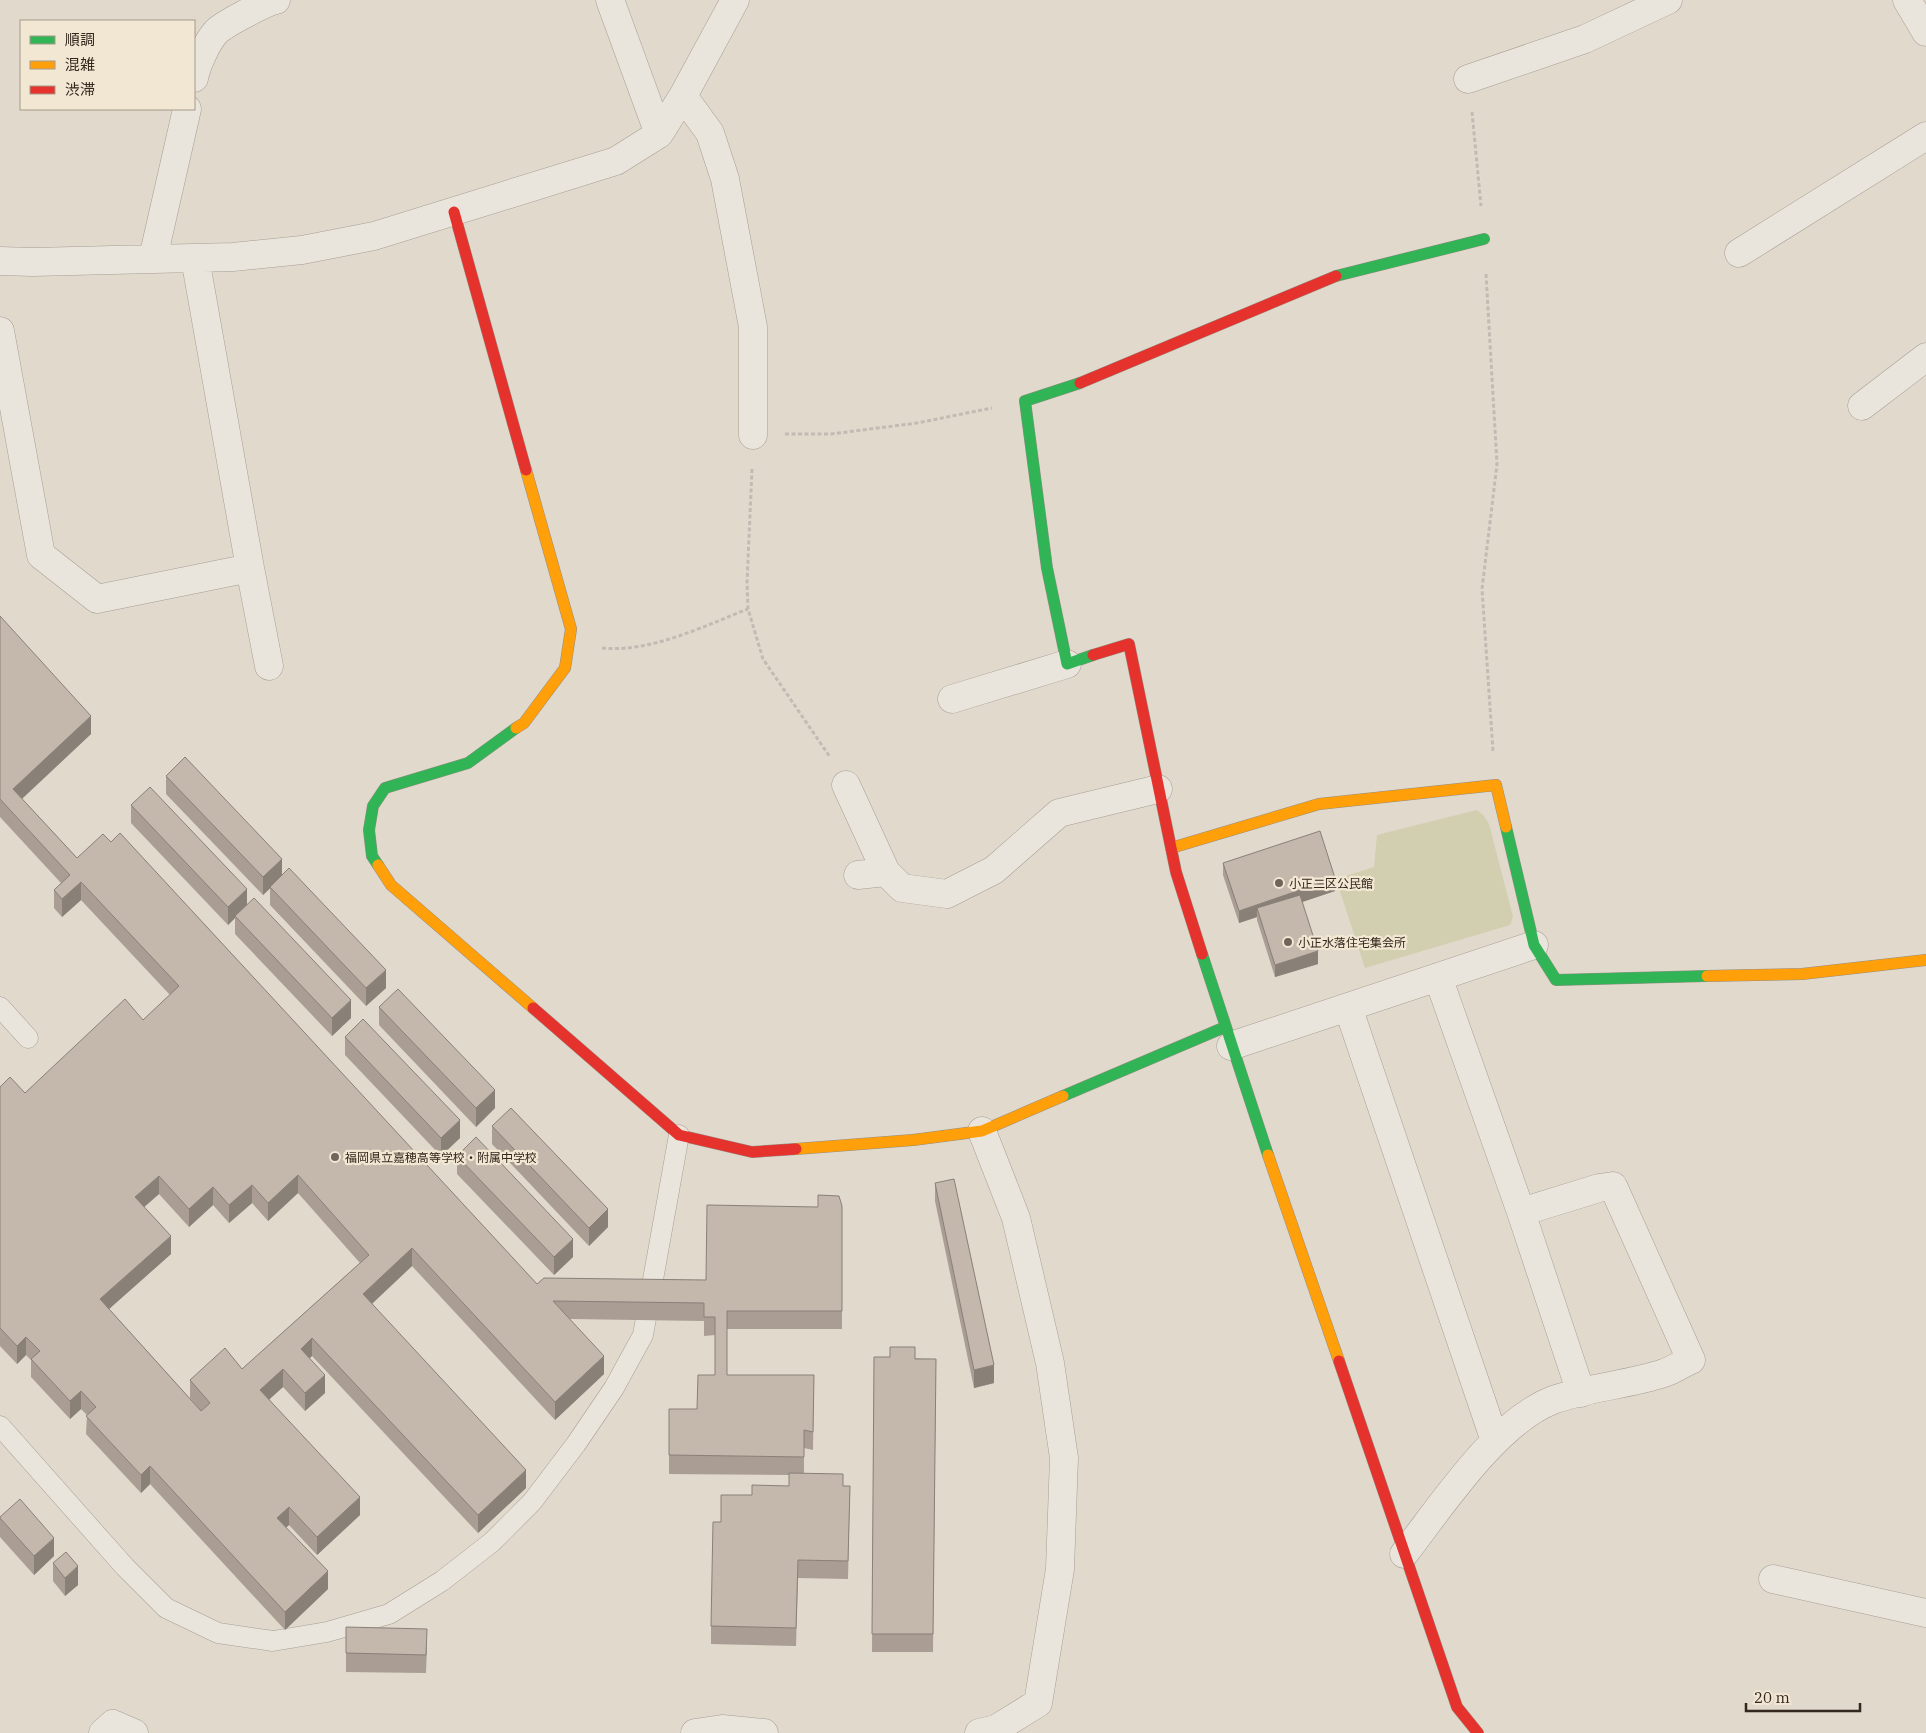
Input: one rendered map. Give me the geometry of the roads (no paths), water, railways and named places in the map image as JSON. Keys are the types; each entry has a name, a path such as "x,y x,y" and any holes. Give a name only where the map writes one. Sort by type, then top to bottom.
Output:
{"street":[{"path":"195,72 196,67 217,31 264,3 276,0"},
{"path":"610,0 659,134"},
{"path":"0,261 33,262 233,257 302,250 374,236 616,161 659,134 683,96 735,0"},
{"path":"1468,79 1585,39 1668,0"},
{"path":"1907,0 1926,32"},
{"path":"683,96 710,133 725,179 753,327 753,435"},
{"path":"154,258 187,110"},
{"path":"1739,253 1926,136"},
{"path":"454,212 571,629 565,668 524,723 468,763 385,788 373,806 369,830 372,856 391,885 679,1134 752,1152 913,1140 982,1131 1228,1037 1348,1007 1534,945"},
{"path":"1067,664 1047,568 1024,401 1075,385 1344,273 1484,239"},
{"path":"195,258 269,666"},
{"path":"0,331 41,555 97,599 250,568"},
{"path":"1862,406 1926,357"},
{"path":"952,699 1129,644 1176,872 1228,1037 1457,1707 1478,1733"},
{"path":"846,785 886,872 902,888 947,894 994,870 1060,814 1158,789"},
{"path":"1171,848 1319,804 1496,785 1534,945 1556,980 1802,974 1926,960"},
{"path":"858,875 886,872"},
{"path":"1438,977 1581,1393"},
{"path":"1348,1007 1495,1441"},
{"path":"979,1733 996,1729 1038,1703 1060,1569 1064,1458 1050,1363 1016,1218 982,1131"},
{"path":"1404,1554 1495,1441 1535,1408 1555,1400 1664,1373 1691,1360 1613,1186 1599,1188 1520,1212"},
{"path":"1773,1579 1926,1613"},
{"path":"103,1733 113,1724 134,1733"},
{"path":"695,1733 722,1729 764,1733"}],"lane":[{"path":"0,1007 28,1038"},
{"path":"0,1426 125,1567 166,1608 218,1633 273,1641 327,1632 389,1614 442,1581 492,1542 532,1502 576,1444 614,1388 643,1335 679,1134"}],"place":[{"name":"小正二区公民館","path":"1279,883"},
{"name":"小正水落住宅集会所","path":"1288,942"},
{"name":"福岡県立嘉穂高等学校・附属中学校","path":"335,1157"}]}
